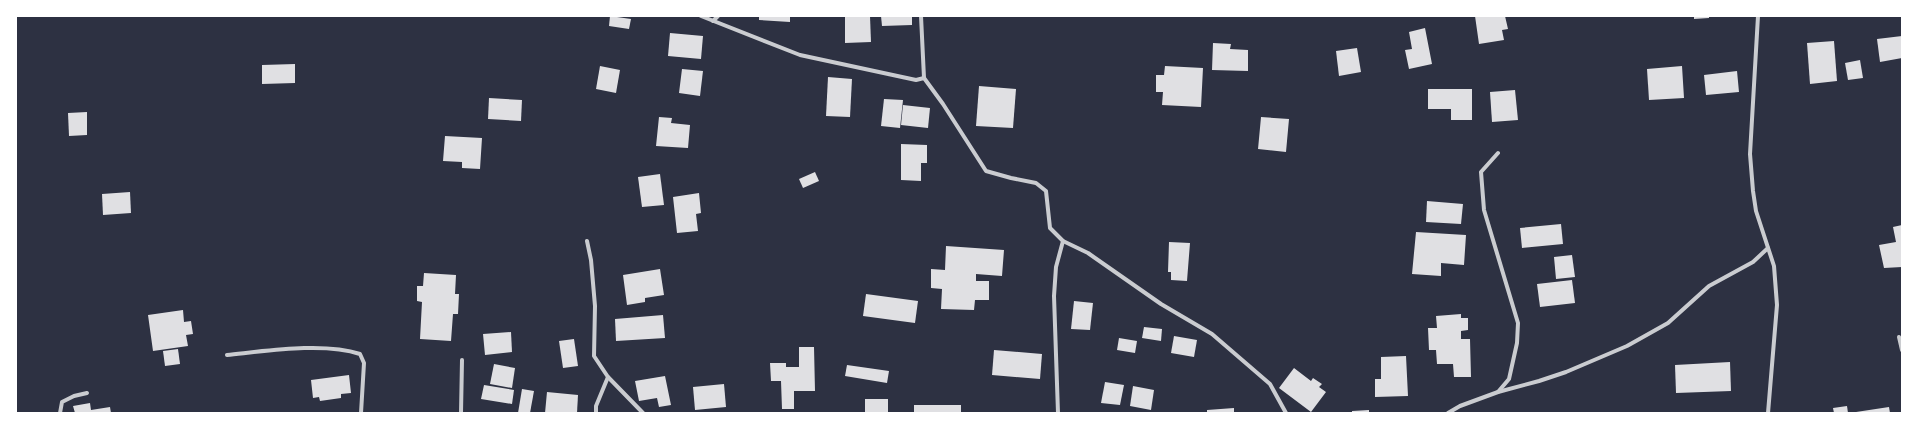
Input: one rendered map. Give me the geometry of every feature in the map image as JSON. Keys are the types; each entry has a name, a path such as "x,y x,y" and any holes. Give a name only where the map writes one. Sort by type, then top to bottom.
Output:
{"street":[{"path":"701,16 800,55 916,80 924,78"},
{"path":"713,21 718,16"},
{"path":"921,16 924,78 943,104 986,171 1036,183 1046,191 1050,228 1063,241 1088,253 1161,304 1212,334 1270,384 1286,413"},
{"path":"1758,16 1750,154 1756,211 1774,266 1777,305 1768,413"},
{"path":"1498,153 1481,172 1484,210 1518,323 1517,343 1509,379 1498,392"},
{"path":"587,241 591,260 595,306 594,356 608,377 643,413"},
{"path":"1058,413 1054,296 1056,267 1063,241"},
{"path":"1448,413 1460,406 1498,392 1566,372 1627,346 1668,323 1709,286 1753,262 1768,248"},
{"path":"1899,337 1902,350"},
{"path":"227,355 313,349 345,349 360,354 364,363 361,413"},
{"path":"461,413 462,360"},
{"path":"596,413 596,406 608,377"},
{"path":"60,413 62,402 74,396 87,393"}],"building":[{"path":"610,16 631,19 629,29 609,26"},
{"path":"759,16 790,16 790,22 759,20"},
{"path":"845,16 870,16 871,42 845,43"},
{"path":"881,16 912,16 912,25 882,26"},
{"path":"1475,16 1505,16 1508,29 1502,30 1504,40 1479,44"},
{"path":"1694,16 1709,16 1709,18 1694,19"},
{"path":"1425,28 1432,64 1409,69 1405,50 1412,49 1409,32"},
{"path":"670,33 703,36 701,59 668,56"},
{"path":"1902,36 1902,58 1880,62 1877,39"},
{"path":"1834,41 1837,81 1810,84 1807,43"},
{"path":"1213,43 1231,44 1230,49 1248,50 1248,71 1212,70"},
{"path":"1357,48 1361,72 1339,76 1336,51"},
{"path":"1860,60 1863,78 1848,80 1845,63"},
{"path":"295,64 295,83 262,84 262,65"},
{"path":"600,66 620,70 616,93 596,89"},
{"path":"1165,66 1203,68 1201,107 1162,105 1163,92 1156,92 1156,75 1164,75"},
{"path":"1682,66 1684,98 1649,100 1647,69"},
{"path":"682,69 703,71 700,96 679,93"},
{"path":"1737,71 1739,92 1706,95 1704,75"},
{"path":"828,77 852,79 850,117 826,116"},
{"path":"979,86 1016,89 1013,128 976,126"},
{"path":"1428,89 1472,89 1472,120 1451,120 1451,109 1428,109"},
{"path":"1515,90 1518,120 1492,122 1490,92"},
{"path":"489,98 522,100 521,121 488,119"},
{"path":"884,99 903,100 900,128 881,126"},
{"path":"903,105 930,108 928,128 901,125"},
{"path":"87,112 87,135 69,136 68,113"},
{"path":"659,117 672,118 671,123 690,125 688,148 656,146"},
{"path":"1261,117 1289,119 1286,152 1258,149"},
{"path":"445,136 482,138 480,169 462,168 462,162 443,161"},
{"path":"901,144 927,145 927,163 921,163 921,181 901,180"},
{"path":"815,172 819,181 803,188 799,179"},
{"path":"660,174 664,205 642,207 638,177"},
{"path":"130,192 131,213 103,215 102,194"},
{"path":"699,193 701,213 696,214 698,231 677,233 673,197"},
{"path":"1427,201 1463,204 1461,224 1426,222"},
{"path":"1561,224 1563,244 1522,248 1520,228"},
{"path":"1902,225 1902,267 1884,268 1879,245 1896,242 1893,227"},
{"path":"1416,232 1466,235 1464,265 1441,263 1441,276 1412,274"},
{"path":"1169,242 1190,243 1187,281 1171,280 1171,272 1168,272"},
{"path":"946,246 1004,250 1002,276 976,274 976,281 989,281 989,300 975,300 974,310 941,309 942,289 931,288 931,269 945,270"},
{"path":"1572,255 1575,277 1556,279 1554,257"},
{"path":"660,269 664,295 645,298 645,302 627,305 623,275"},
{"path":"424,273 456,275 455,294 459,294 458,314 453,314 451,341 420,339 422,302 417,301 417,286 423,286"},
{"path":"1572,280 1575,303 1540,307 1537,284"},
{"path":"866,294 918,301 915,323 863,316"},
{"path":"1074,301 1093,303 1090,330 1071,329"},
{"path":"183,310 184,322 191,321 193,334 186,335 188,346 153,351 148,315"},
{"path":"1461,314 1461,318 1468,318 1468,330 1461,331 1461,339 1470,339 1471,377 1454,377 1453,364 1437,364 1436,350 1429,350 1428,328 1437,328 1436,316"},
{"path":"663,315 665,338 616,341 615,319"},
{"path":"1144,327 1162,329 1161,341 1142,338"},
{"path":"511,332 512,352 485,355 483,334"},
{"path":"1174,336 1197,340 1194,357 1171,353"},
{"path":"1119,338 1137,341 1135,353 1117,350"},
{"path":"574,339 578,366 563,368 559,341"},
{"path":"799,347 814,347 815,391 794,391 794,409 782,409 781,381 771,381 770,363 786,363 786,367 799,367"},
{"path":"178,349 180,364 165,366 163,351"},
{"path":"994,350 1042,354 1040,379 992,375"},
{"path":"1406,356 1408,396 1375,397 1375,379 1381,379 1381,357"},
{"path":"1730,362 1731,391 1676,393 1675,365"},
{"path":"494,364 515,368 512,388 490,384"},
{"path":"847,365 889,371 887,383 845,376"},
{"path":"1294,368 1311,381 1313,378 1322,384 1319,387 1326,392 1311,412 1279,388"},
{"path":"349,375 351,393 341,394 341,398 320,401 319,397 313,398 311,380"},
{"path":"665,376 671,405 659,407 657,398 639,401 635,381"},
{"path":"1105,382 1124,385 1120,405 1101,403"},
{"path":"724,384 726,407 695,410 693,387"},
{"path":"484,385 514,390 512,404 481,399"},
{"path":"1133,386 1154,390 1151,410 1130,406"},
{"path":"522,389 534,391 530,413 518,413"},
{"path":"547,392 578,395 577,413 545,413"},
{"path":"865,399 888,399 888,413 865,413"},
{"path":"90,403 91,410 110,407 111,413 75,413 73,406"},
{"path":"914,405 961,405 961,413 914,413"},
{"path":"1847,406 1848,413 1834,413 1833,408"},
{"path":"1889,407 1890,413 1856,413 1856,412"},
{"path":"1234,408 1234,413 1207,413 1207,410"},
{"path":"1369,410 1369,413 1352,413 1352,411"}]}
